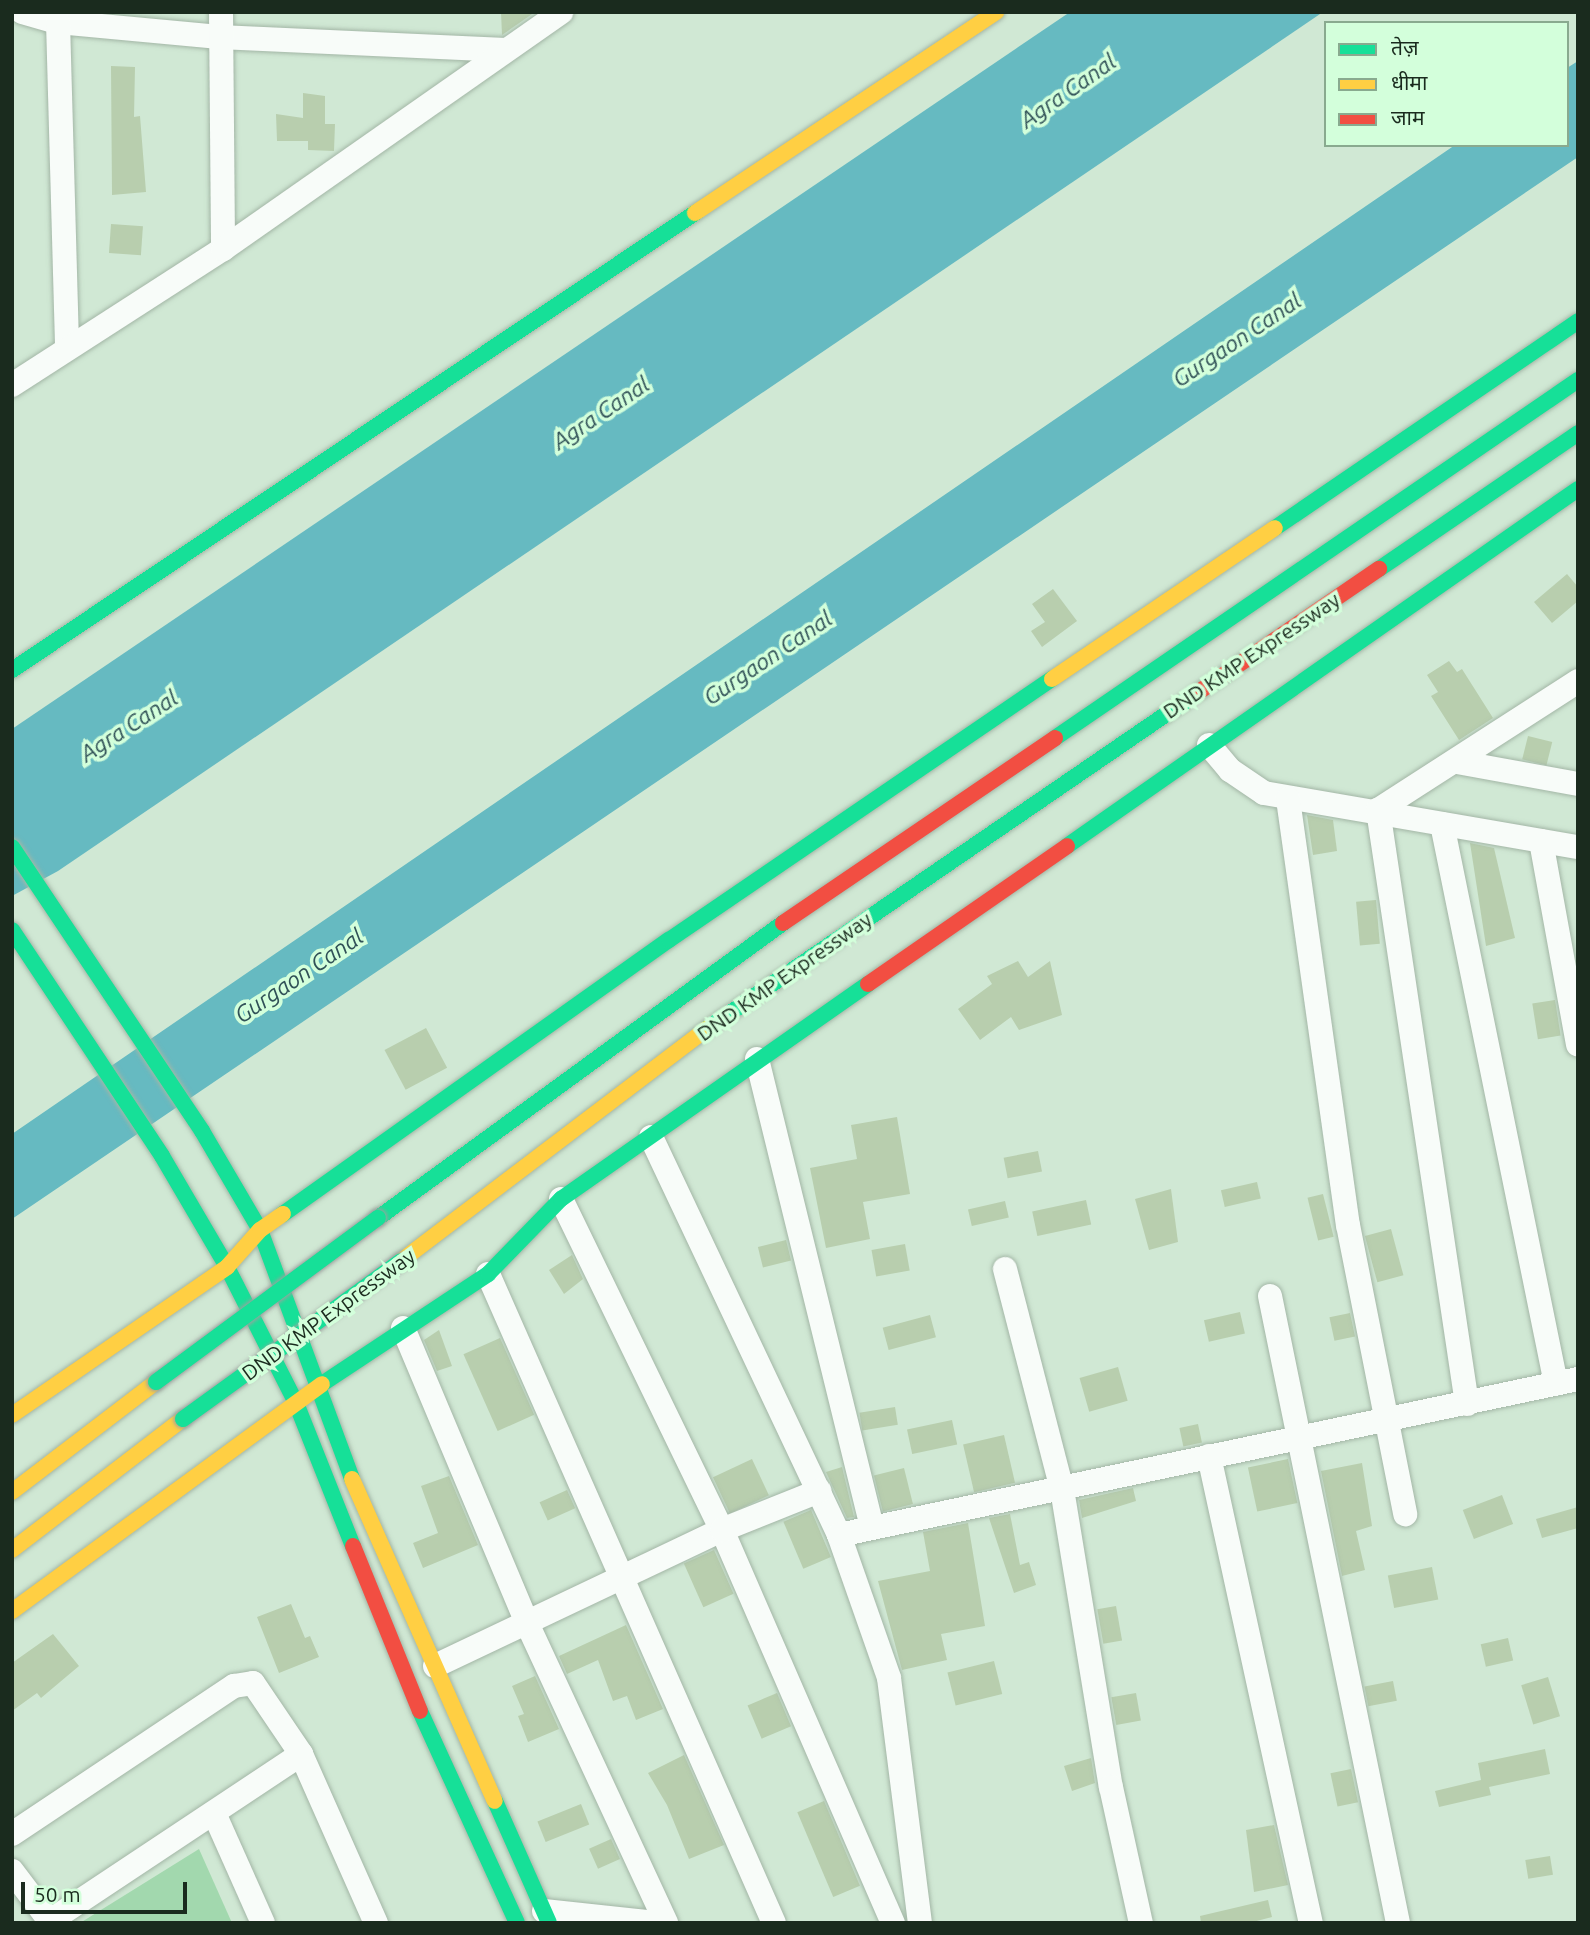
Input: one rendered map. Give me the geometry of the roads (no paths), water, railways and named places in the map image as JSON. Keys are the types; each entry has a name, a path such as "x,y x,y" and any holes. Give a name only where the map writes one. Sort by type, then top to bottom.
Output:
{"main road":[{"path":"12,670 996,12"},
{"path":"12,1415 227,1267 260,1230 669,940 1578,321"},
{"name":"DND KMP Expressway","path":"12,1492 156,1381 693,985 1578,380"},
{"name":"DND KMP Expressway","path":"12,1550 183,1419 401,1261 713,1024 1578,433"},
{"path":"12,1611 316,1388 403,1328 488,1275 561,1199 757,1059 1209,744 1574,499"},
{"path":"12,848 81,956 202,1131 260,1230 316,1388 435,1666 547,1917"},
{"path":"12,930 40,976 162,1156 227,1267 296,1403 408,1684 517,1923"}],"street":[{"path":"22,12 58,22 219,37 506,50"},
{"path":"221,12 219,37 223,249"},
{"path":"12,384 223,249 561,12"},
{"path":"58,22 67,347"},
{"path":"1378,810 1571,691"},
{"path":"1209,744 1245,783 1288,799 1378,810 1442,824 1578,847"},
{"path":"1457,762 1578,784"},
{"path":"1288,799 1348,1225 1405,1514"},
{"path":"1378,810 1467,1404"},
{"path":"839,1535 1567,1381 1442,824"},
{"path":"1541,841 1578,1045"},
{"path":"757,1059 872,1527"},
{"path":"651,1137 839,1535 895,1697 920,1923"},
{"path":"561,1199 722,1530 893,1923"},
{"path":"1006,1269 1062,1489 1111,1787 1140,1923"},
{"path":"488,1275 774,1923"},
{"path":"1270,1296 1398,1923"},
{"path":"403,1328 526,1621 666,1923"},
{"path":"1209,1456 1311,1923"},
{"path":"435,1666 526,1621 624,1580 722,1530 819,1491"},
{"path":"12,1835 234,1686 253,1683 301,1754 376,1923"},
{"path":"12,1871 49,1922 301,1754"},
{"path":"214,1813 263,1923"},
{"path":"547,1917 657,1923"}],"water":[{"name":"Agra Canal","path":"1070,12 1323,12 58,871 12,896 12,729"},
{"name":"Gurgaon Canal","path":"1578,61 1578,157 12,1219 12,1134 1452,147 1569,147 1569,67"}]}
